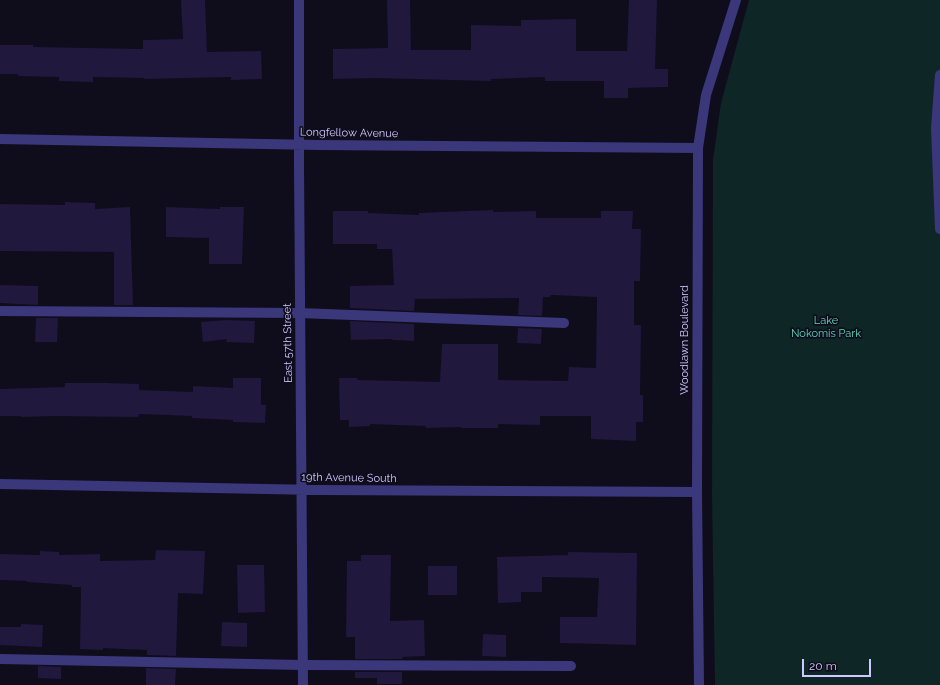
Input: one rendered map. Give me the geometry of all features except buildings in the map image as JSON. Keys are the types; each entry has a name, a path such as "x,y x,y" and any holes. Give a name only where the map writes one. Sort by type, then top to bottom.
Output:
{"street":[{"name":"East 57th Street","path":"299,0 299,313 303,685"},
{"name":"Woodlawn Boulevard","path":"699,685 697,492 698,148 706,95 736,0"},
{"path":"940,75 936,128 940,229"},
{"name":"Longfellow Avenue","path":"0,138 299,144 698,148"},
{"path":"0,311 299,313 564,324"},
{"name":"19th Avenue South","path":"0,484 301,489 697,492"},
{"path":"0,659 302,665 571,666"}],"green space":[{"name":"Lake Nokomis Park","path":"749,0 940,0 940,685 715,685 712,495 713,160 721,103"}]}
